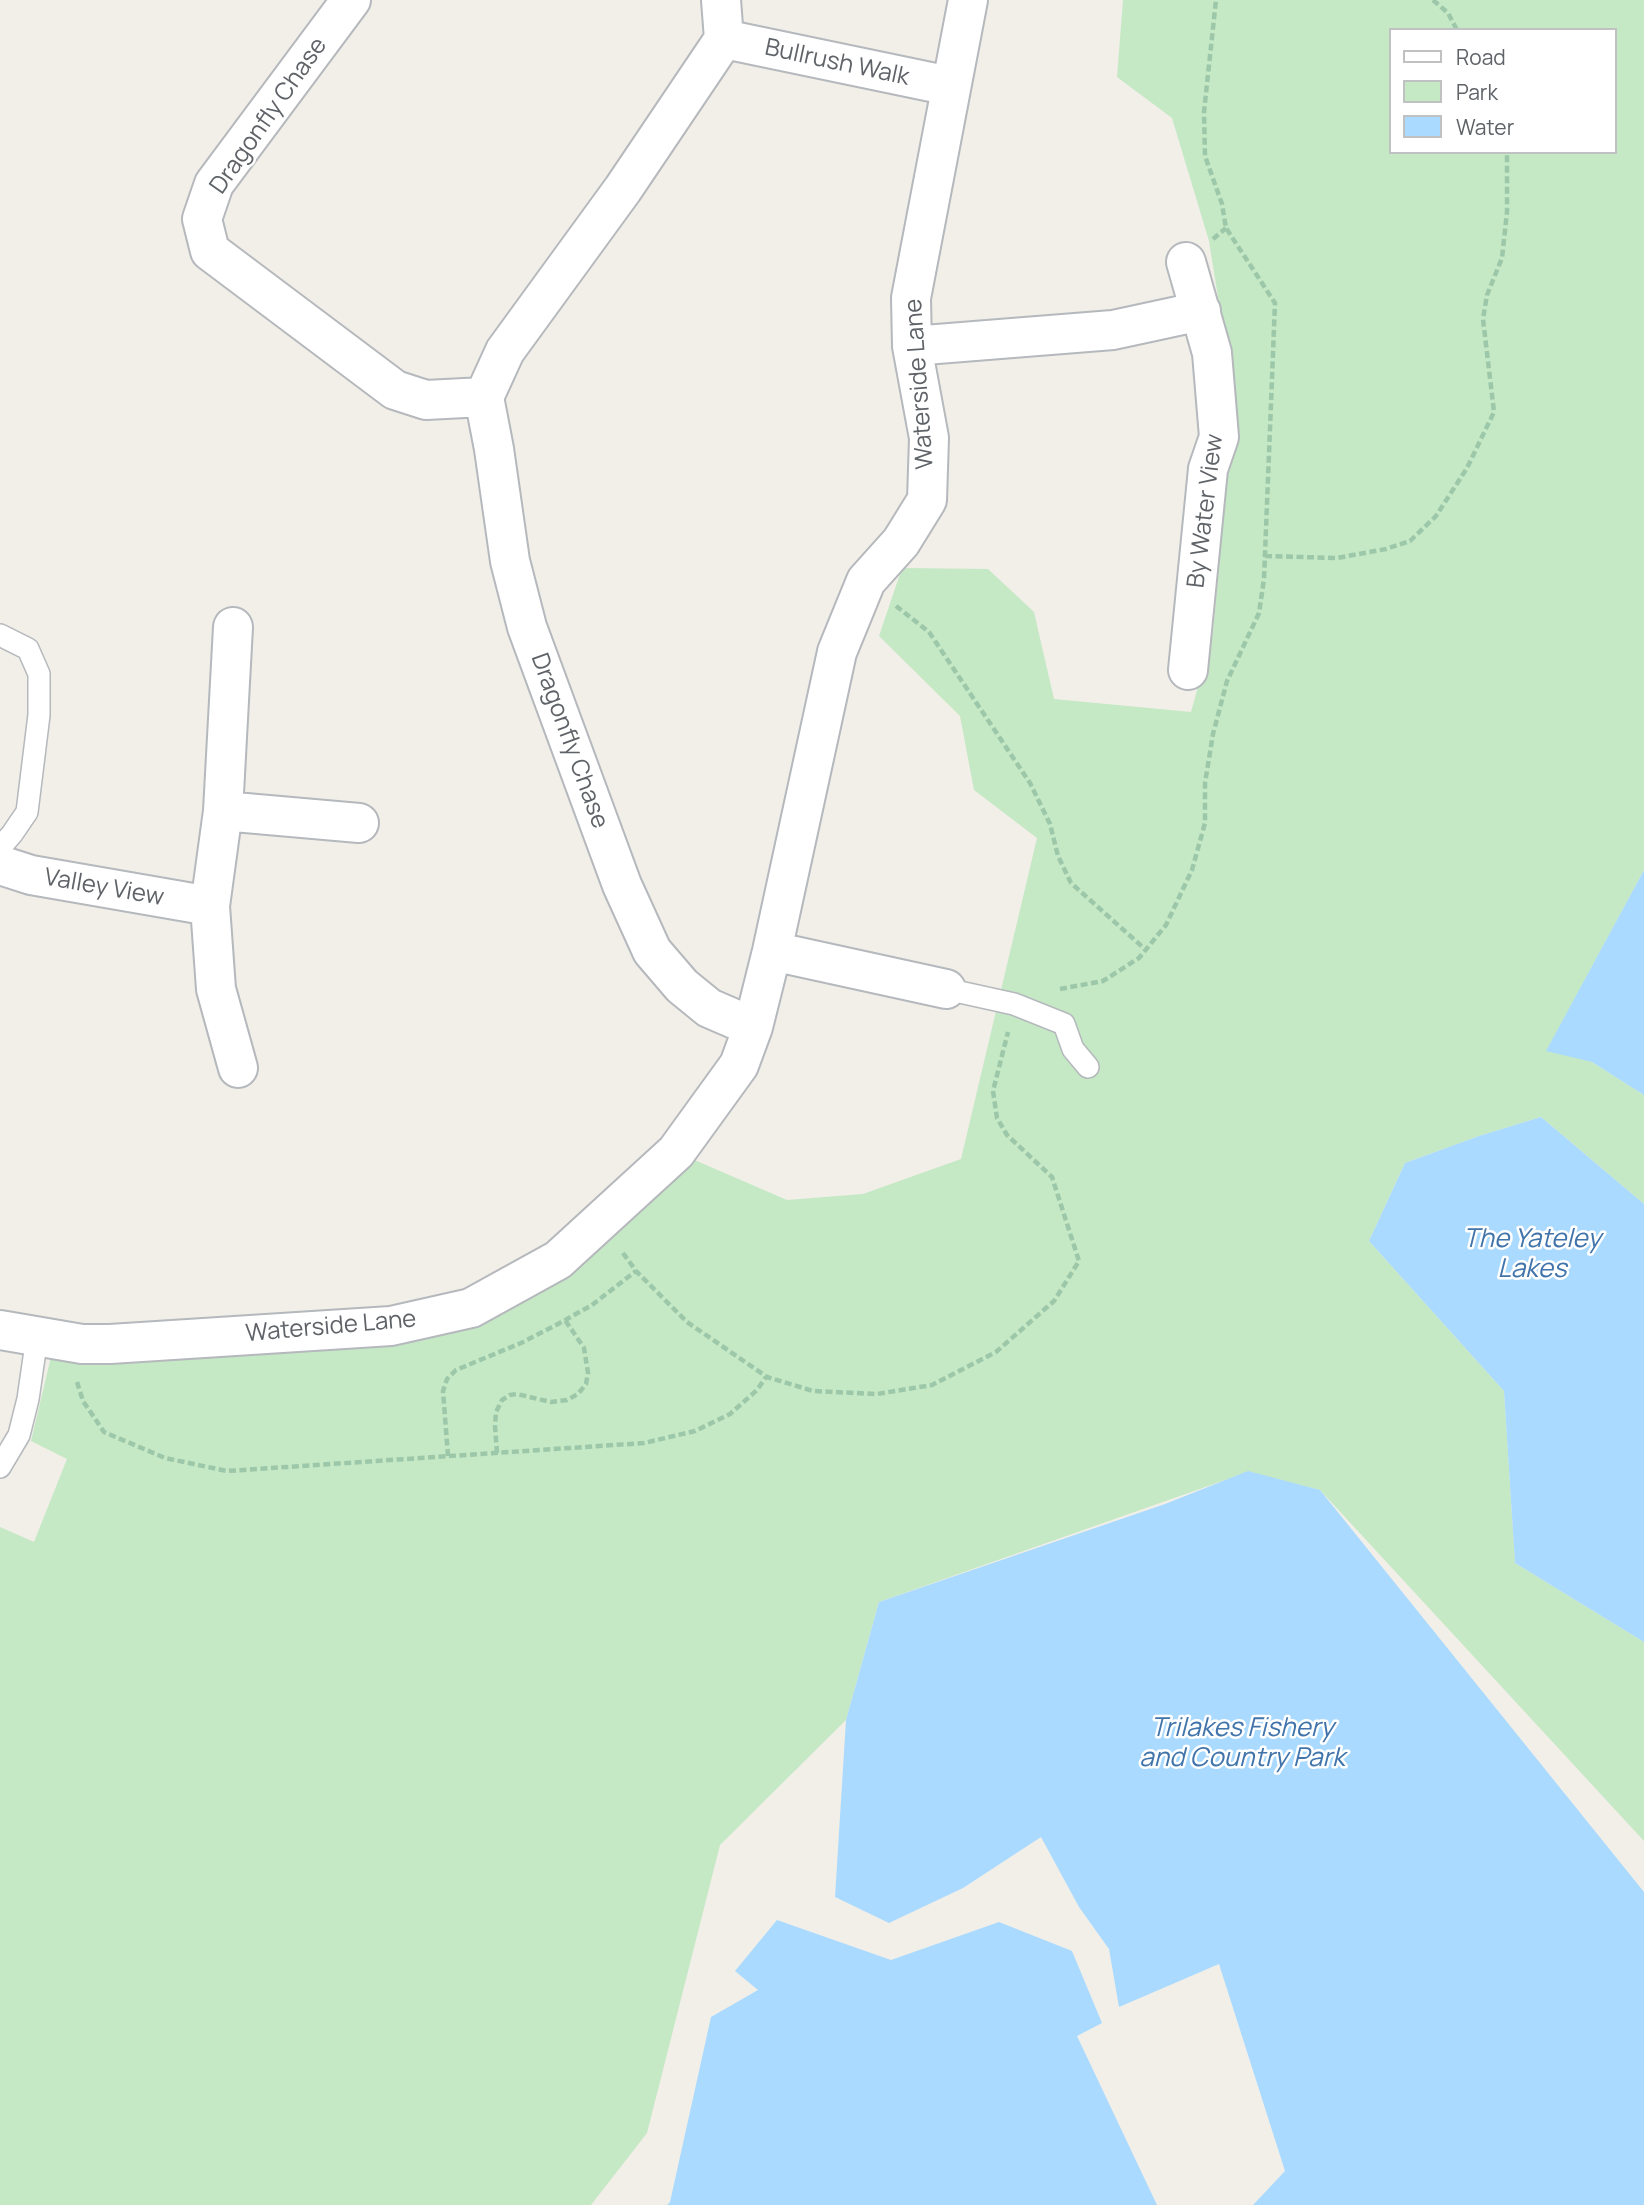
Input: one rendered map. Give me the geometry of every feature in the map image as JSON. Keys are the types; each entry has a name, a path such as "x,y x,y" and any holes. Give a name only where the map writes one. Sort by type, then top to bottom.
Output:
{"street":[{"name":"Dragonfly Chase","path":"351,0 214,184 202,219 210,251 395,390 426,400 484,397 510,561 527,627 622,885 652,951 682,986 709,1008 753,1027"},
{"path":"484,397 505,351 623,189 724,39 721,0"},
{"name":"Waterside Lane","path":"0,1330 82,1344 391,1326 471,1308 558,1260 676,1152 740,1065 753,1027 772,951 837,652 866,581 901,542 927,500 929,438 912,346 911,298 968,0"},
{"name":"Bullrush Walk","path":"724,39 950,86"},
{"name":"By Water View","path":"1186,262 1212,353 1219,438 1208,469 1188,670"},
{"path":"912,346 1113,330 1200,311"},
{"path":"233,627 223,811 210,906 216,989 238,1068"},
{"path":"223,811 359,823"},
{"name":"Valley View","path":"0,865 31,875 210,906"},
{"path":"772,951 946,989"}],"lane":[{"path":"0,635 28,649 39,674 39,715 27,812 0,848"},
{"path":"946,989 1014,1004 1064,1024 1073,1049 1088,1067"},
{"path":"0,1466 19,1434 37,1337"}],"path":[{"path":"1433,0 1448,13 1456,28"},
{"path":"1265,556 1337,558 1386,549 1410,541 1436,516 1466,468 1494,412 1483,319 1487,295 1502,258 1507,212 1507,154"},
{"path":"866,581 929,632 1030,783 1050,824 1058,856 1071,883 1146,950"},
{"path":"599,1221 636,1271 687,1322 767,1377 813,1391 877,1394 932,1385 996,1352 1054,1301 1079,1261 1052,1177 1007,1135 998,1118 993,1091 1014,1004"},
{"path":"447,1456 443,1391 447,1379 456,1370 521,1343 565,1320 592,1305 636,1271"},
{"path":"497,1453 496,1412 502,1400 517,1394 551,1402 567,1400 578,1394 586,1384 588,1362 584,1348 565,1320"},
{"path":"82,1344 75,1374 83,1401 104,1432 164,1458 227,1471 644,1443 695,1431 730,1414 757,1390 767,1377"}],"green space":[{"path":"1123,0 1644,0 1644,870 1547,1050 1592,1062 1644,1095 1644,1204 1541,1117 1405,1163 1369,1241 1504,1391 1515,1563 1644,1642 1644,1841 1320,1490 1248,1472 879,1602 846,1720 720,1845 647,2133 591,2205 0,2205 0,1527 34,1542 67,1459 31,1441 55,1340 471,1308 676,1152 787,1200 863,1194 961,1159 1037,838 974,790 960,716 879,636 902,568 988,569 1034,612 1054,699 1191,712 1213,633 1234,397 1209,241 1172,118 1117,77"}],"water":[{"path":"1644,870 1644,1095 1592,1062 1546,1051"},
{"name":"The Yateley Lakes","path":"1541,1117 1644,1204 1644,1642 1515,1563 1504,1391 1369,1241 1405,1163"},
{"name":"Trilakes Fishery and Country Park","path":"1248,1471 1320,1490 1644,1892 1644,2205 1253,2205 1285,2171 1219,1964 1119,2007 1109,1949 1079,1907 1041,1837 963,1888 889,1923 835,1897 846,1720 879,1602 1165,1504"},
{"path":"777,1920 891,1960 999,1922 1072,1951 1102,2023 1077,2036 1157,2205 667,2205 670,2202 711,2017 758,1990 735,1971"}]}
